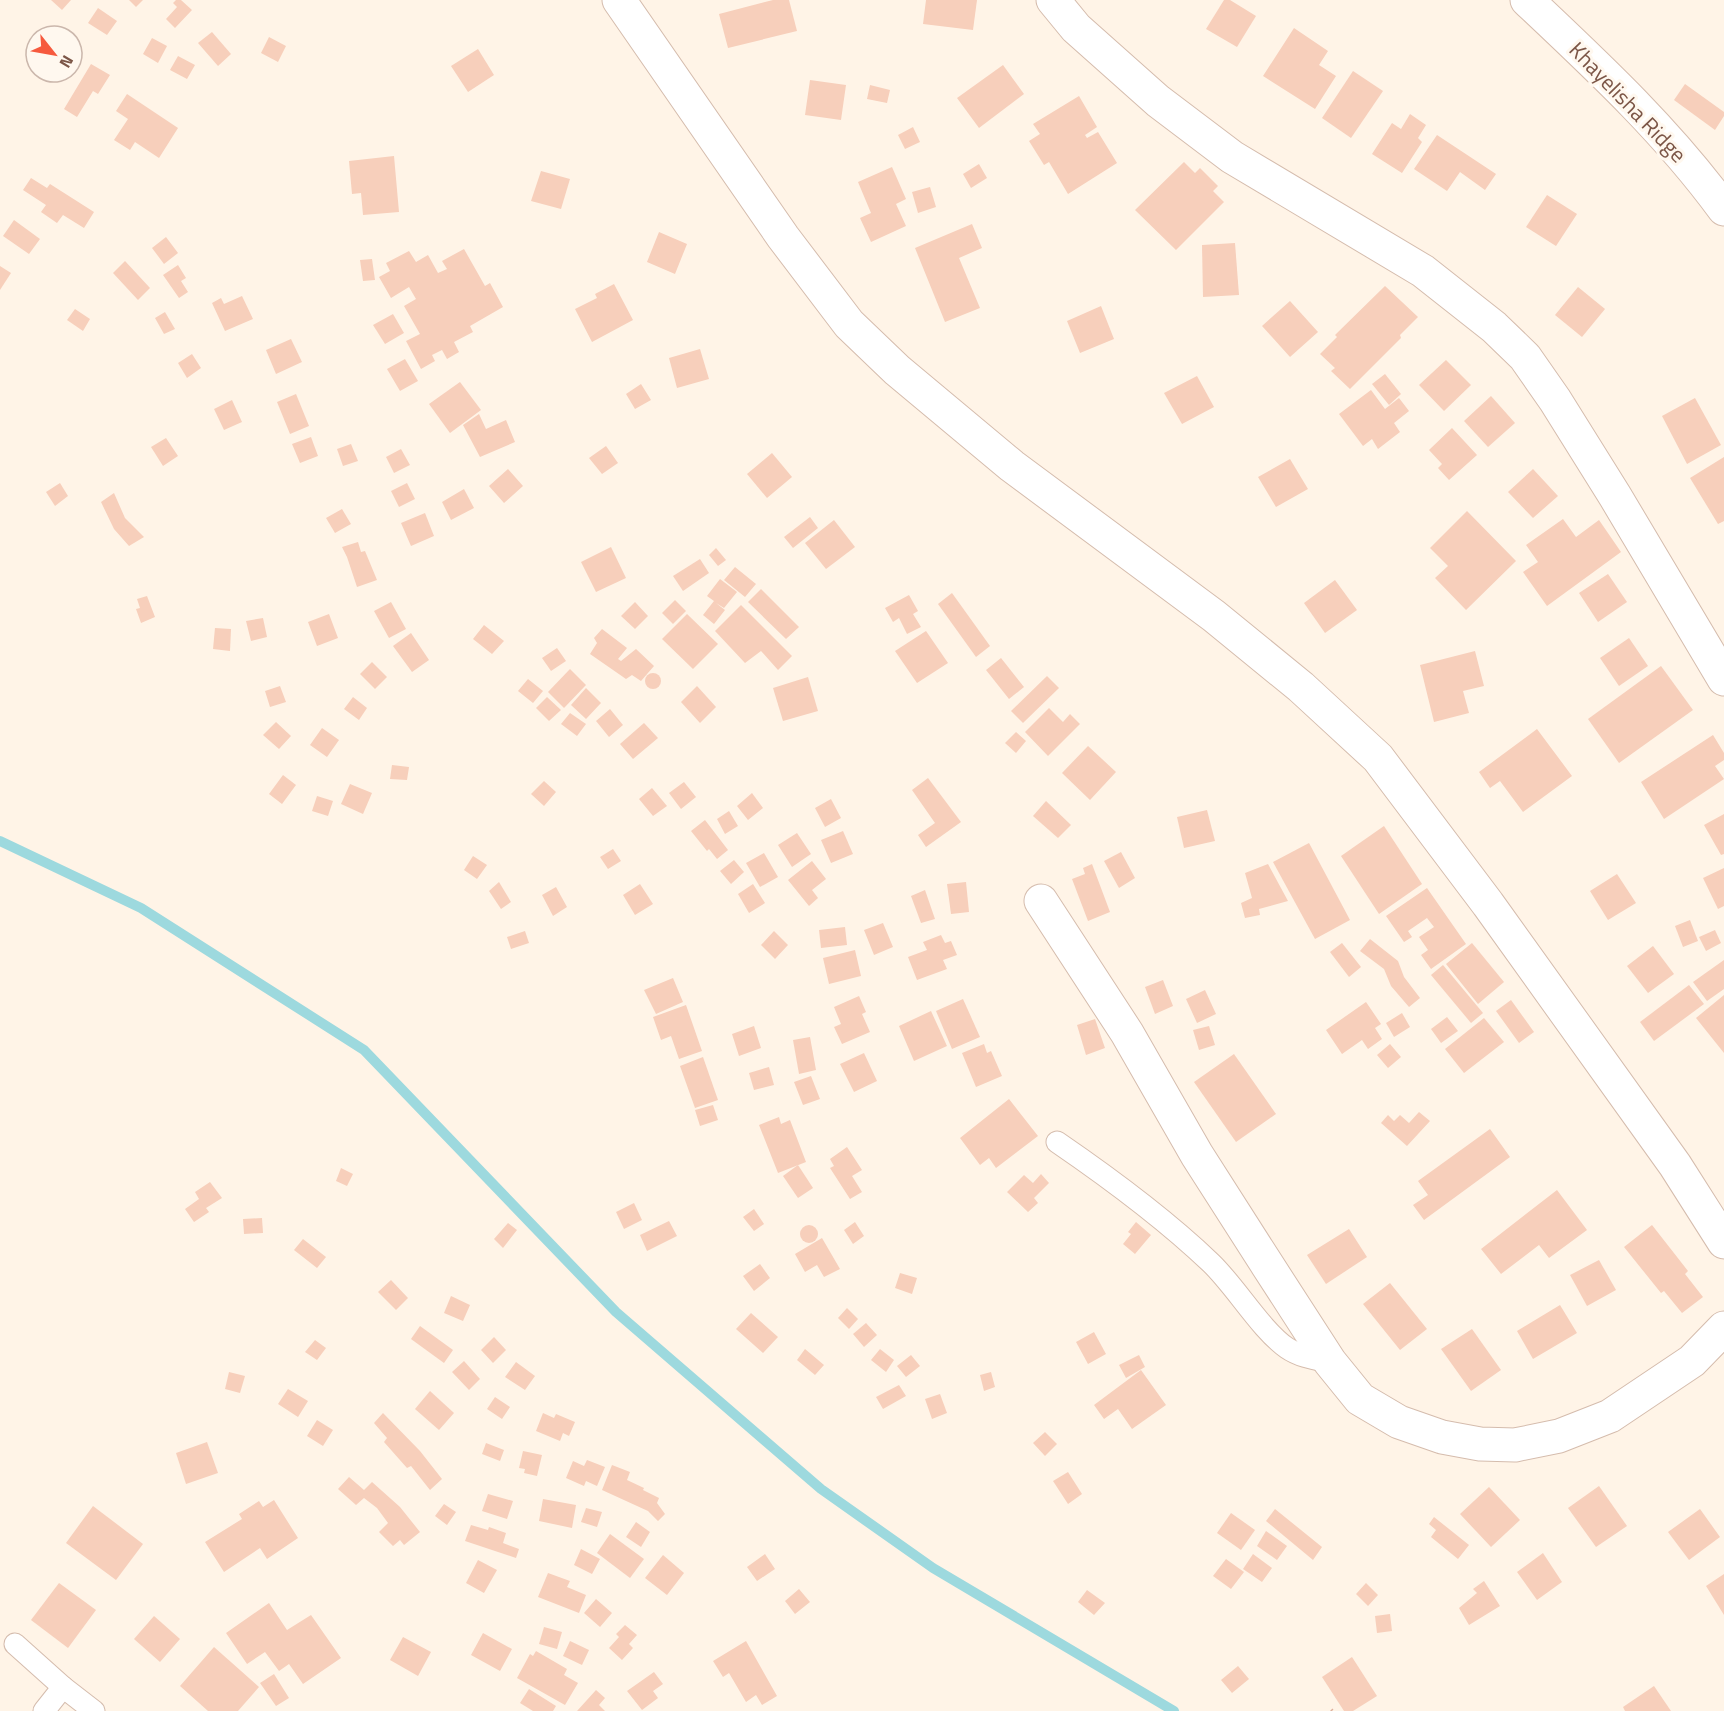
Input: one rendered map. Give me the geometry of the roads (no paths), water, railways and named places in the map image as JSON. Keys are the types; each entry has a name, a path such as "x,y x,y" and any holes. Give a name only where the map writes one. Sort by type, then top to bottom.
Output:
{"street":[{"path":"619,0 783,237 849,324 897,370 1012,466 1214,616 1301,687 1378,758 1488,904 1675,1165 1724,1242"},
{"path":"1053,0 1076,28 1158,102 1232,158 1423,271 1494,327 1525,357 1555,400 1615,496 1724,679"},
{"name":"Khayelisha Ridge","path":"1527,0 1612,80 1658,129 1724,209"},
{"path":"1041,901 1127,1033 1197,1155 1330,1362 1360,1399 1399,1422 1442,1437 1480,1444 1515,1445 1559,1436 1610,1416 1692,1361 1724,1328"}],"lane":[{"path":"1057,1142 1115,1182 1182,1236 1230,1282 1263,1324 1285,1347 1300,1356 1330,1362"},
{"path":"15,1644 94,1711"},
{"path":"44,1711 63,1687"}],"waterway":[{"path":"0,841 141,908 364,1050 616,1312 821,1489 933,1568 1174,1711"}]}
